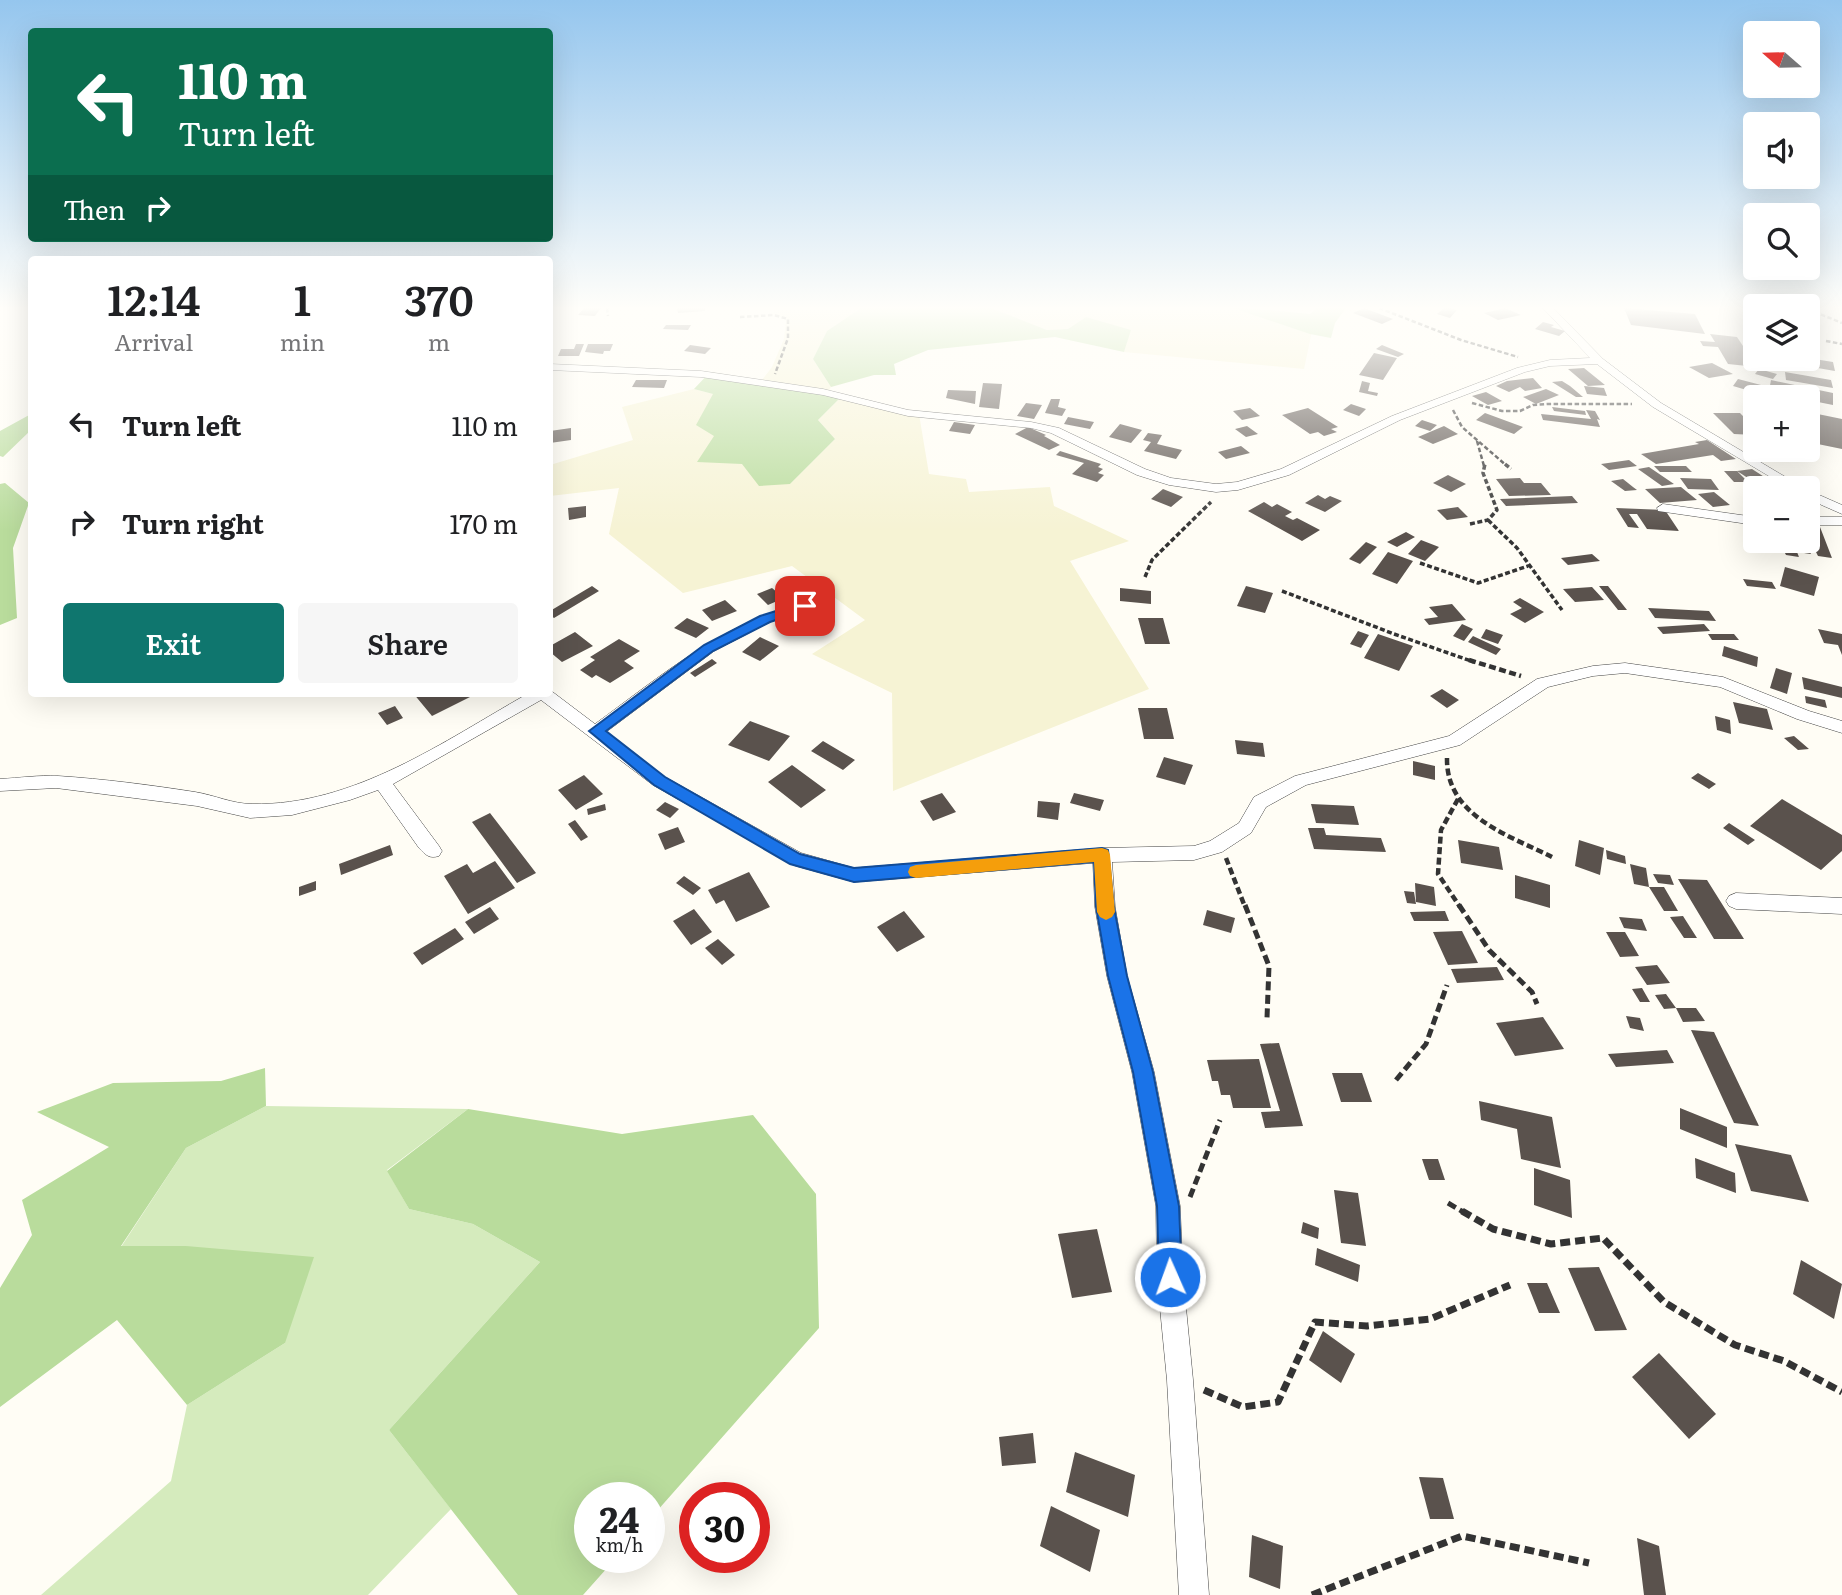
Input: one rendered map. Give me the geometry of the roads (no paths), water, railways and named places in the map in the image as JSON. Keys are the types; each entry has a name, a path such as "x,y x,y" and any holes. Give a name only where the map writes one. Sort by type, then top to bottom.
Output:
{"street":[{"path":"757,382 844,396 908,413 1043,427 1055,430 1141,472 1169,481 1226,487 1285,472 1396,418 1491,382"},
{"path":"1627,382 1657,405 1778,476"},
{"path":"1820,500 1842,510"},
{"path":"1663,508 1743,521"},
{"path":"1820,521 1842,521"},
{"path":"596,731 709,648 765,619 805,606"},
{"path":"548,697 659,781 796,859 854,875 1102,855 1194,853 1216,847 1245,828 1260,802 1301,780 1454,741 1543,683 1593,671 1625,668 1701,677 1723,682 1803,715 1842,727"},
{"path":"0,785 56,782 197,799 250,811 292,808 350,794 381,782 411,768 535,697"},
{"path":"381,782 393,795 416,833 433,851"},
{"path":"1102,855 1105,907 1118,976 1143,1072 1168,1206 1170,1277 1180,1380 1194,1595"},
{"path":"1736,901 1842,906"}]}
